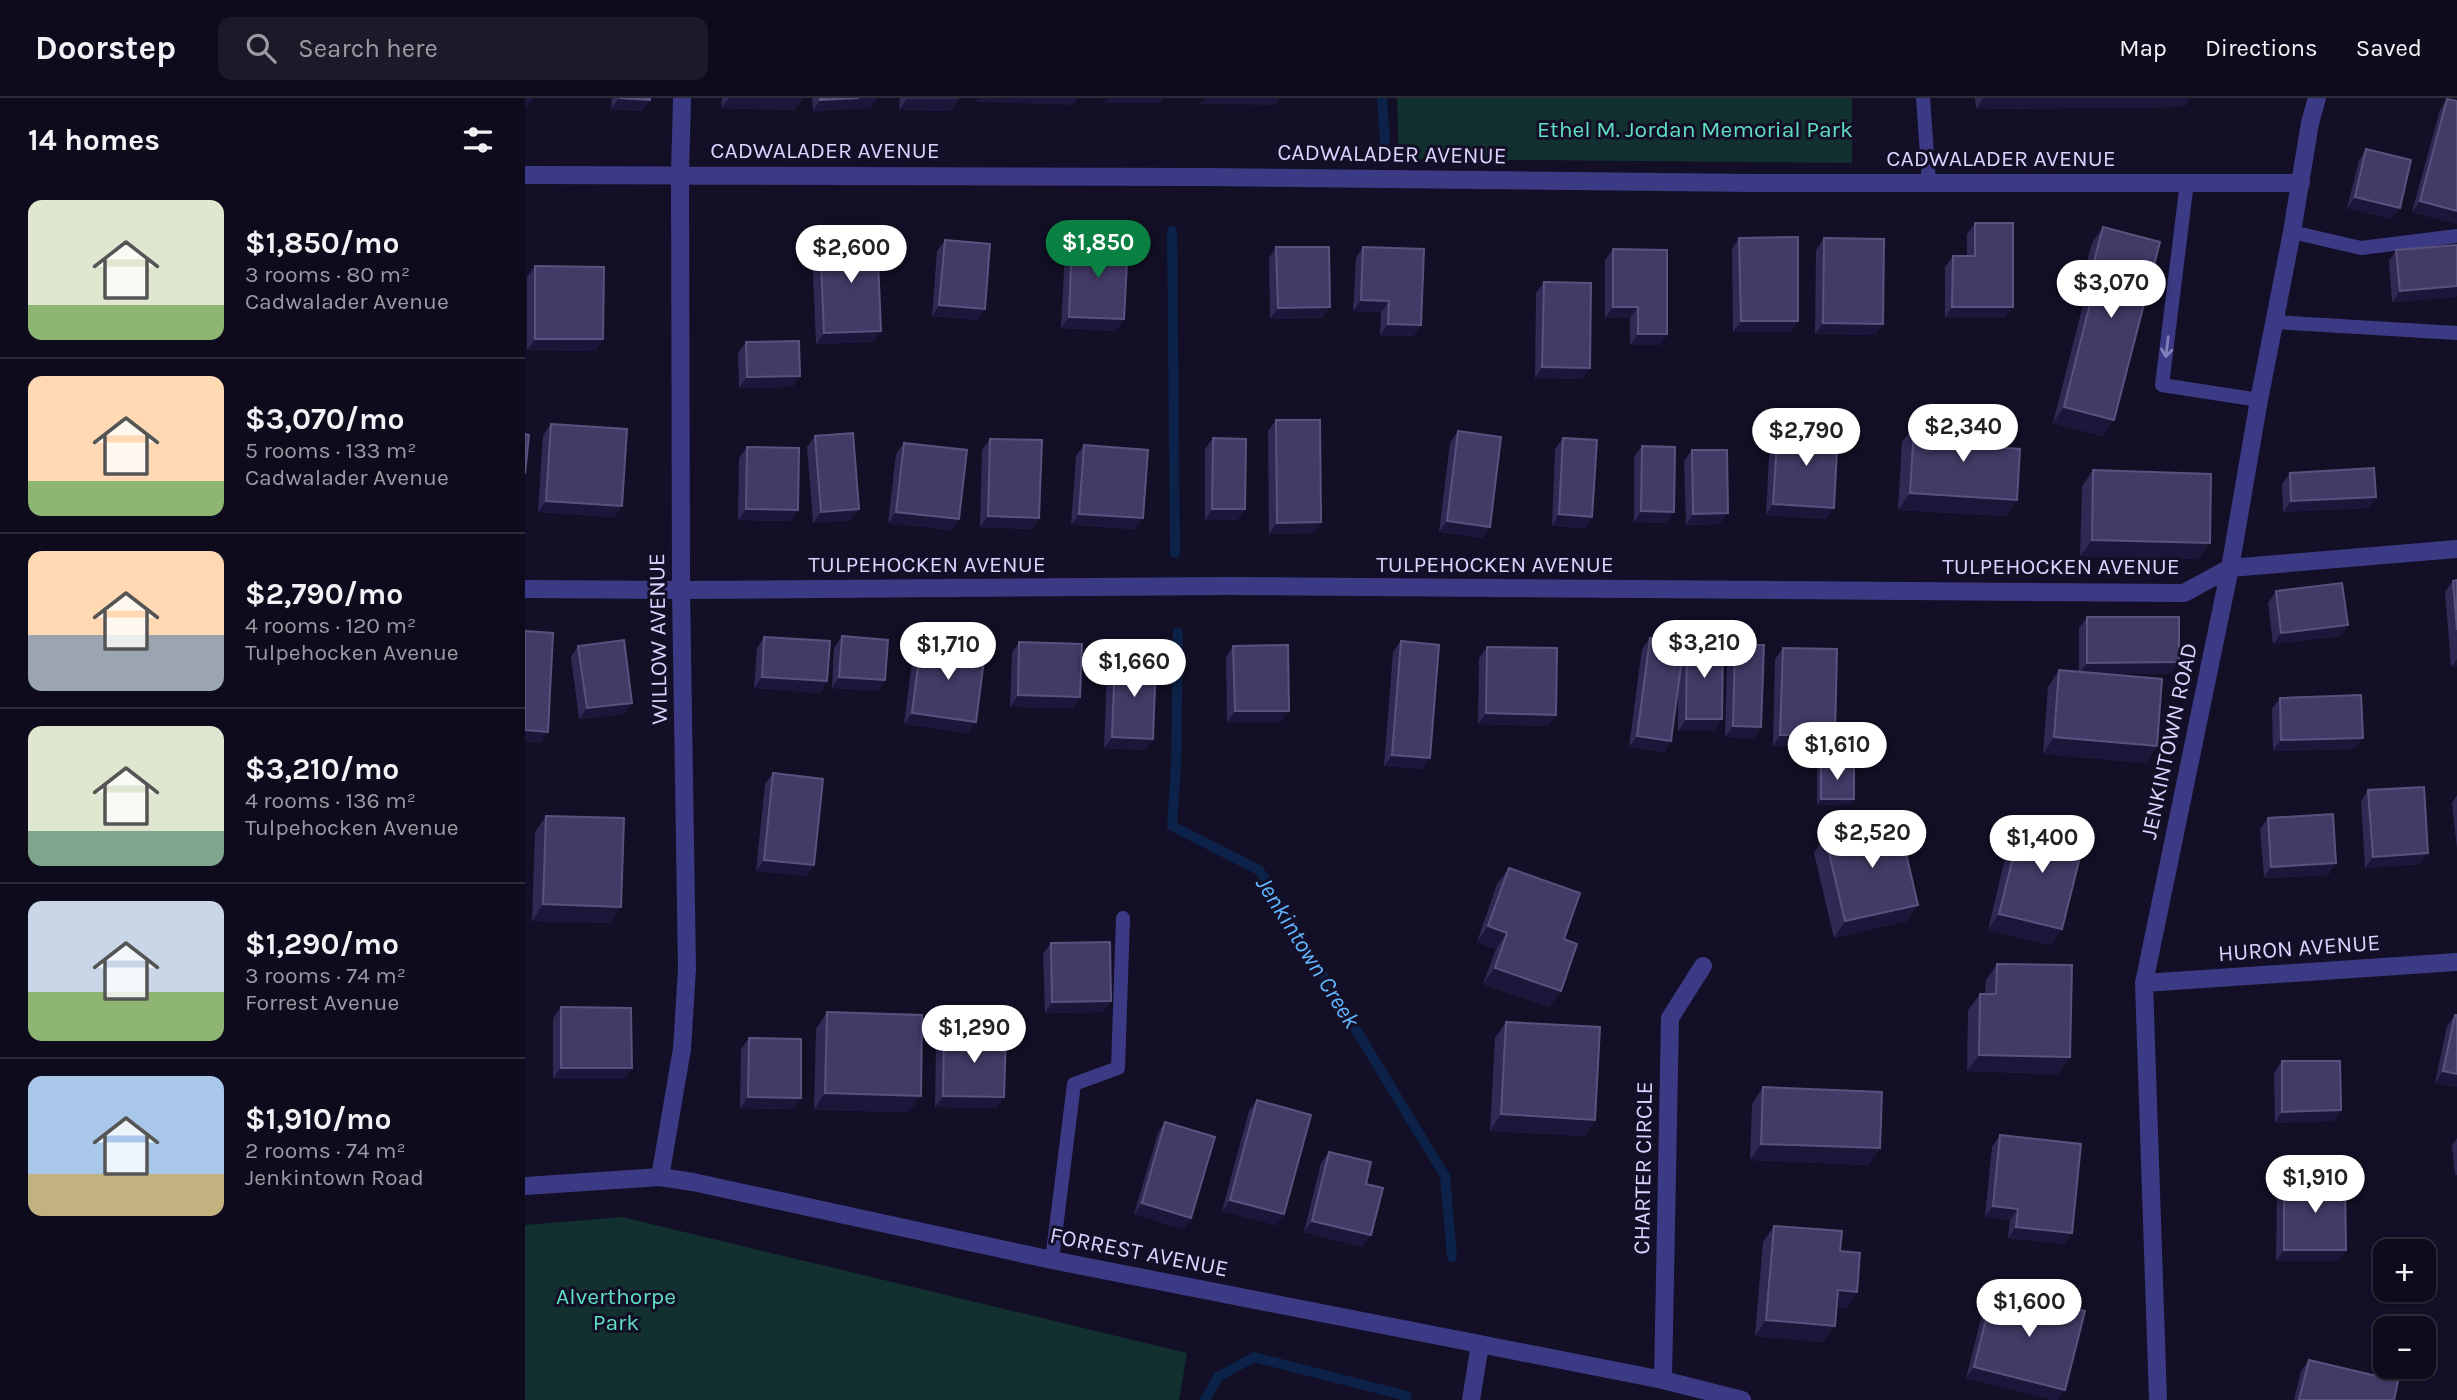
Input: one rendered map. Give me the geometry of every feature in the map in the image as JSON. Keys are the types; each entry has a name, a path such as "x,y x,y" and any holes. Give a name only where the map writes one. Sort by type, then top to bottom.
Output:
{"street":[{"name":"WILLOW AVENUE","path":"660,1177 682,1049 687,969 681,590 682,98"},
{"name":"JENKINTOWN ROAD","path":"2158,1400 2144,983 2230,568 2310,123 2317,98"},
{"name":"CADWALADER AVENUE","path":"525,175 2301,183"},
{"name":"TULPEHOCKEN AVENUE","path":"525,589 1243,586 2184,593 2230,568 2457,549"},
{"name":"HURON AVENUE","path":"2144,983 2457,962"},
{"name":"CHARTER CIRCLE","path":"1663,1380 1670,1018 1703,966"},
{"name":"FORREST AVENUE","path":"525,1186 660,1177 706,1185 1052,1260 1663,1380 1742,1400"},
{"path":"1471,1400 1480,1343"}],"lane":[{"path":"1923,98 1929,183"},
{"path":"2187,183 2162,385 2259,400"},
{"path":"2292,232 2361,248 2457,236"},
{"path":"2274,322 2457,333"},
{"path":"1052,1260 1074,1084 1118,1068 1123,918"}],"green space":[{"name":"Ethel M. Jordan Memorial Park","path":"1397,98 1852,98 1852,163 1399,159"},
{"name":"Alverthorpe Park","path":"622,1217 1187,1353 1179,1400 525,1400 525,1225"}],"building":[{"path":"619,98 650,98 650,100"},
{"path":"820,98 859,98 820,100"},
{"path":"2447,99 2457,101 2457,211 2420,201"},
{"path":"2366,149 2411,160 2400,208 2355,197"},
{"path":"1975,223 2013,223 2013,307 1952,307 1953,256 1975,256"},
{"path":"2103,227 2160,242 2114,420 2064,407 2094,288 2072,282 2076,266 2092,270"},
{"path":"877,236 881,331 824,333 820,239"},
{"path":"1798,237 1798,321 1741,321 1739,238"},
{"path":"1824,238 1884,239 1883,324 1823,323"},
{"path":"945,240 990,244 985,309 939,305"},
{"path":"1072,240 1128,243 1124,319 1069,317"},
{"path":"2457,245 2457,286 2400,291 2396,250"},
{"path":"1276,247 1329,247 1330,307 1278,308"},
{"path":"1363,247 1424,249 1421,325 1388,324 1389,301 1361,300"},
{"path":"1613,249 1667,250 1667,334 1638,334 1638,307 1613,307"},
{"path":"535,266 604,267 603,339 535,339"},
{"path":"1544,282 1591,283 1590,368 1542,367"},
{"path":"799,341 800,376 747,377 746,342"},
{"path":"1276,420 1320,420 1321,522 1277,523"},
{"path":"551,424 627,429 622,506 546,501"},
{"path":"1914,426 1994,430 1993,447 2020,449 2017,500 1910,493"},
{"path":"1778,427 1838,431 1834,508 1773,504"},
{"path":"1458,431 1501,437 1490,527 1447,521"},
{"path":"853,433 859,509 821,512 815,436"},
{"path":"525,434 529,435 525,474"},
{"path":"1213,438 1246,439 1245,509 1212,509"},
{"path":"1563,438 1597,440 1592,517 1559,514"},
{"path":"990,439 1042,440 1039,518 988,516"},
{"path":"904,443 967,450 959,519 896,512"},
{"path":"1084,445 1148,450 1143,518 1079,514"},
{"path":"1642,446 1675,447 1674,512 1641,511"},
{"path":"747,447 799,448 798,510 746,509"},
{"path":"1692,450 1727,450 1728,513 1693,514"},
{"path":"2374,468 2376,497 2291,501 2290,473"},
{"path":"2093,470 2211,474 2210,543 2092,540"},
{"path":"2457,580 2457,630 2453,581"},
{"path":"2342,583 2348,625 2281,633 2276,591"},
{"path":"2087,617 2179,617 2179,662 2087,663"},
{"path":"525,631 553,633 548,732 525,730"},
{"path":"842,636 888,640 885,680 839,677"},
{"path":"764,637 830,641 827,681 762,677"},
{"path":"1650,638 1684,643 1671,741 1637,736"},
{"path":"624,640 632,703 587,708 578,646"},
{"path":"1401,641 1439,645 1430,758 1392,755"},
{"path":"1687,641 1723,642 1722,719 1686,719"},
{"path":"1019,642 1082,644 1080,697 1018,695"},
{"path":"921,643 985,652 976,722 912,713"},
{"path":"1288,645 1289,711 1235,711 1233,646"},
{"path":"1735,645 1764,645 1761,727 1733,726"},
{"path":"1487,647 1557,648 1556,715 1486,713"},
{"path":"1783,648 1837,649 1835,736 1780,735"},
{"path":"1115,659 1156,661 1153,739 1112,737"},
{"path":"2059,670 2162,679 2157,746 2054,737"},
{"path":"2361,695 2363,738 2281,740 2280,698"},
{"path":"1821,764 1854,764 1854,799 1821,799"},
{"path":"773,773 823,779 814,865 764,860"},
{"path":"2424,787 2428,853 2373,857 2368,790"},
{"path":"2333,814 2336,863 2271,867 2268,818"},
{"path":"546,816 624,818 621,907 543,904"},
{"path":"1898,819 1918,905 1845,921 1825,836"},
{"path":"2022,821 2085,837 2062,929 1999,914"},
{"path":"1509,868 1580,893 1564,939 1577,944 1561,991 1495,968 1507,933 1488,926"},
{"path":"1110,942 1111,1001 1052,1002 1051,943"},
{"path":"1997,964 2072,965 2070,1057 1979,1055 1980,994 1996,994"},
{"path":"561,1007 631,1008 632,1068 561,1068"},
{"path":"827,1012 922,1015 921,1096 825,1093"},
{"path":"2457,1015 2457,1074 2443,1071"},
{"path":"1506,1022 1600,1027 1595,1120 1501,1114"},
{"path":"944,1033 1006,1034 1004,1097 943,1096"},
{"path":"749,1038 801,1039 801,1098 748,1097"},
{"path":"2282,1061 2340,1061 2341,1110 2282,1112"},
{"path":"1763,1087 1882,1092 1880,1148 1761,1144"},
{"path":"1257,1100 1311,1115 1284,1214 1230,1200"},
{"path":"1165,1122 1215,1137 1191,1218 1142,1203"},
{"path":"2000,1135 2081,1144 2072,1233 2016,1227 2018,1209 1993,1206"},
{"path":"1329,1152 1371,1162 1366,1184 1383,1188 1371,1235 1312,1221"},
{"path":"2284,1179 2345,1179 2346,1250 2284,1250"},
{"path":"1774,1226 1842,1231 1840,1251 1860,1253 1857,1292 1838,1290 1835,1326 1766,1320"},
{"path":"1994,1288 2085,1311 2065,1390 1974,1367"},
{"path":"2309,1360 2373,1375 2373,1379 2398,1381 2394,1400 2299,1400"}],"waterway":[{"name":"Jenkintown Creek","path":"1382,98 1385,141"},
{"name":"Jenkintown Creek","path":"1172,231 1175,553"},
{"name":"Jenkintown Creek","path":"1178,633 1176,767 1172,826 1259,870 1445,1176 1452,1257"},
{"name":"Jenkintown Creek","path":"1205,1400 1218,1377 1254,1357 1407,1396"}]}
